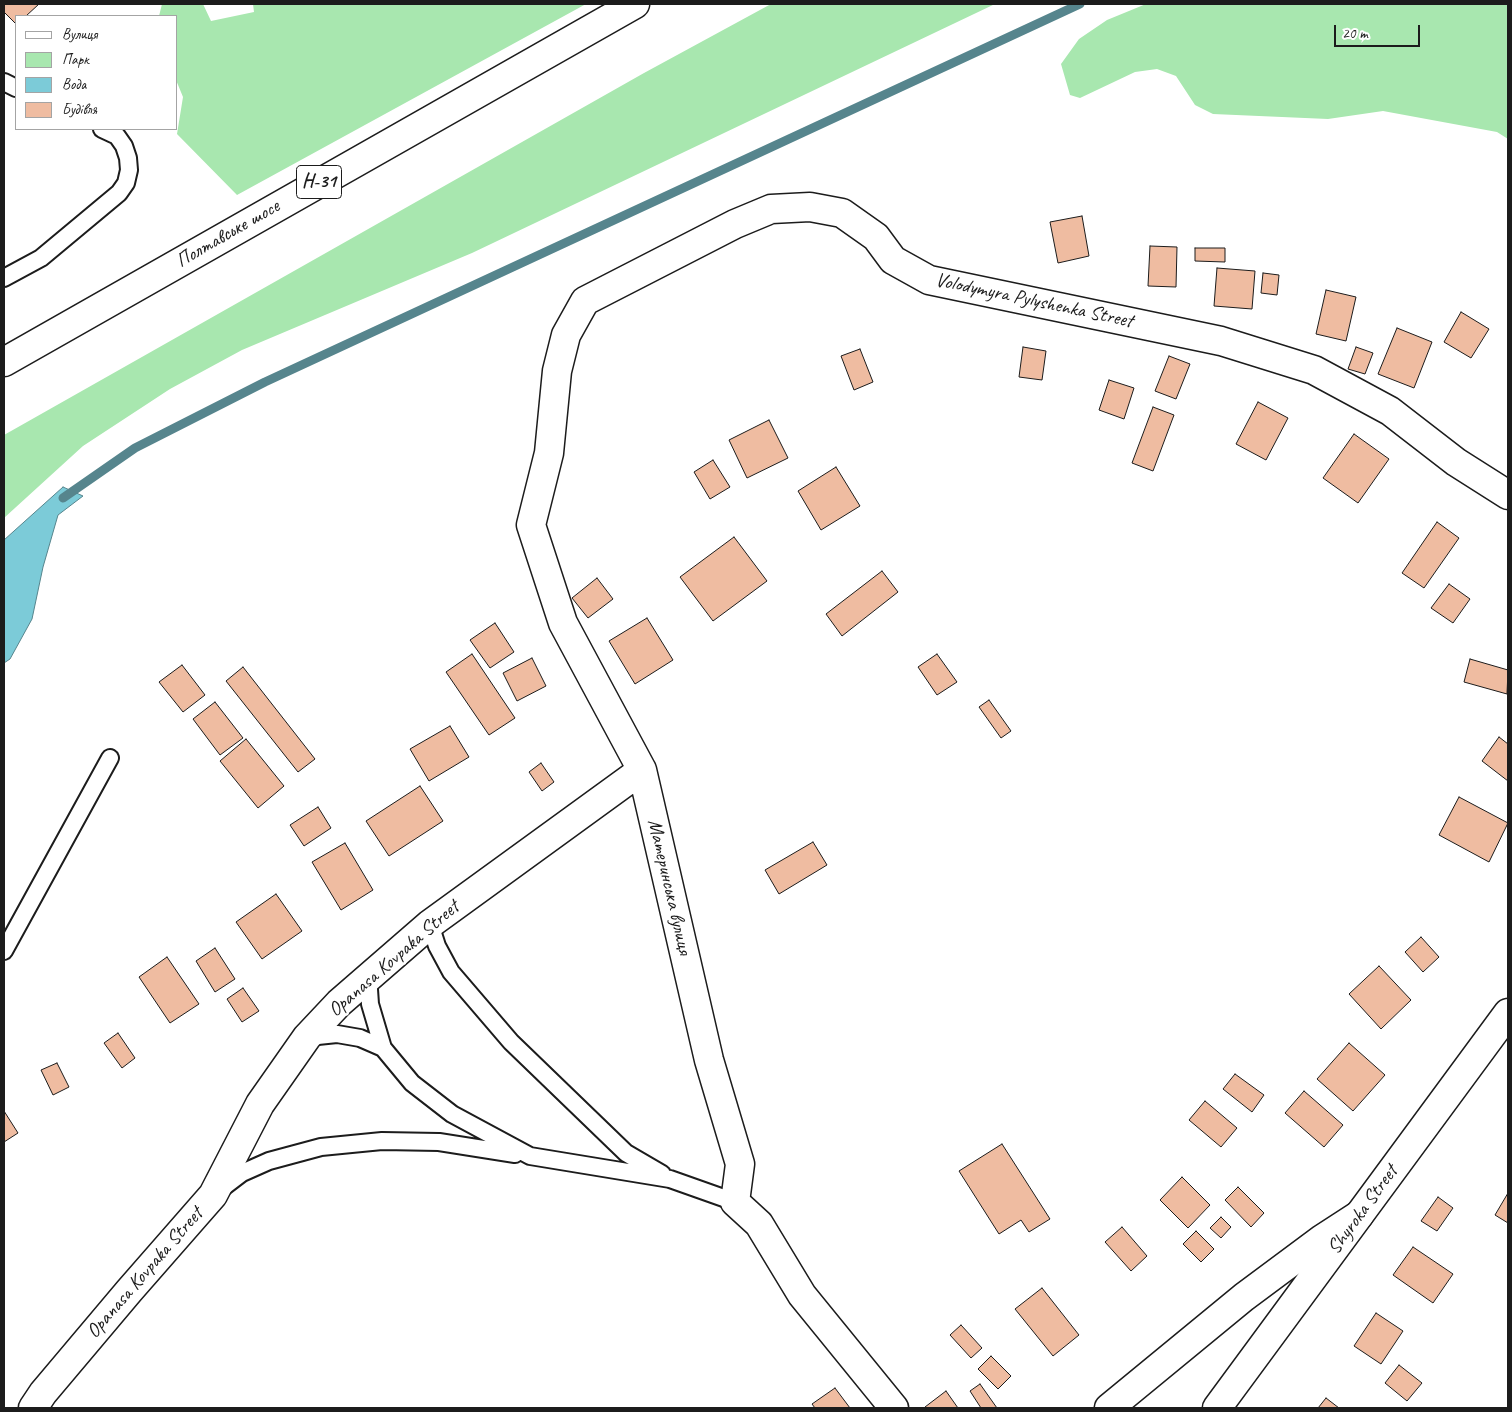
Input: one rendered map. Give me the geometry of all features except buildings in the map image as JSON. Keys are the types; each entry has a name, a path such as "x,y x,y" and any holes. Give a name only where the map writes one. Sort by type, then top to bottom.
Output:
{"street":[{"name":"Полтавське шосе","path":"4,362 634,4"},
{"name":"Volodymyra Pylyshenka Street","path":"642,770 563,623 531,525 549,453 557,371 566,335 585,301 735,224 771,209 810,207 842,213 876,237 893,260 928,280 1220,341 1314,370 1390,411 1456,462 1508,495"},
{"name":"Opanasa Kovpaka Street","path":"33,1408 43,1392 116,1305 213,1195 260,1104 307,1037 368,975 430,924 642,770"},
{"name":"Материнська вулиця","path":"642,770 709,1060 740,1164 735,1202"},
{"name":"Shyroka Street","path":"1217,1408 1508,1013"},
{"path":"735,1202 759,1224 802,1296 894,1408"},
{"path":"1109,1408 1244,1297 1322,1239 1361,1214"}],"lane":[{"path":"4,278 41,258 119,193 126,183 129,170 124,146 117,136 104,130"},
{"path":"4,951 110,758"},
{"path":"430,924 437,946 451,972 511,1042 626,1153 670,1179"},
{"path":"368,975 370,1004 383,1048 412,1083 452,1114 530,1156"},
{"path":"307,1037 337,1034 360,1038 383,1048"},
{"path":"213,1195 242,1173 260,1165 320,1147 382,1141 440,1142 670,1179 735,1202"}],"green space":[{"path":"162,4 203,4 211,21 254,12 253,4 586,4 237,195 177,134 183,97 178,85 178,15 159,15"},
{"path":"771,4 995,4 472,253 242,350 170,389 83,446 4,518 4,435 644,73"},
{"path":"1146,4 1508,4 1508,139 1497,132 1383,111 1328,119 1213,114 1195,105 1176,76 1157,69 1135,72 1080,98 1070,95 1061,64 1079,39 1107,20"}],"water":[{"path":"63,487 83,496 58,515 43,567 32,619 10,659 4,663 4,540"}],"waterway":[{"path":"63,498 135,448 265,382 1080,4"}]}
